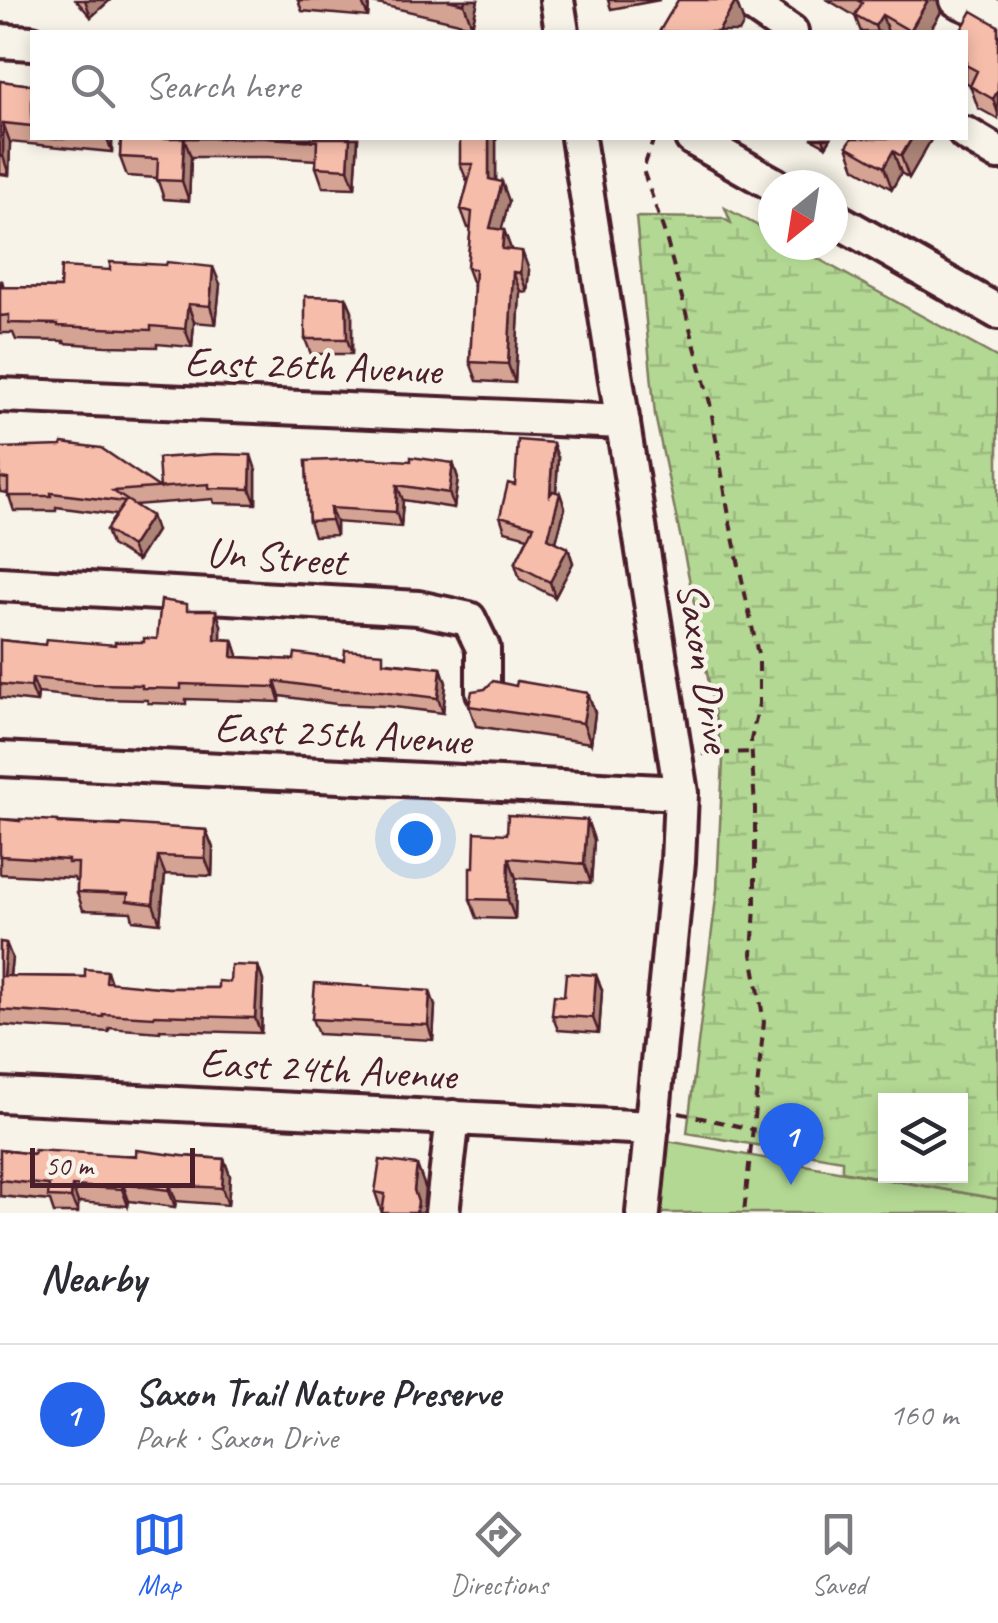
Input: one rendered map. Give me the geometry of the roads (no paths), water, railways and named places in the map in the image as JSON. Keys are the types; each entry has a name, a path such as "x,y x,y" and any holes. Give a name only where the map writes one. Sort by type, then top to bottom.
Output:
{"street":[{"path":"557,0 562,30"},
{"path":"745,0 787,30"},
{"path":"958,0 998,18"},
{"path":"0,41 30,43"},
{"path":"968,135 998,152"},
{"name":"Saxon Drive","path":"578,140 681,793 662,1120 643,1213"},
{"path":"696,140 758,175"},
{"path":"848,227 998,312"},
{"name":"East 26th Avenue","path":"0,395 623,422"},
{"name":"Un Street","path":"0,584 418,608 469,619 482,648 483,692"},
{"name":"East 25th Avenue","path":"0,759 681,793"},
{"name":"East 24th Avenue","path":"0,1095 453,1118 662,1120"},
{"path":"442,1213 453,1118"}],"place":[{"name":"Saxon Trail Nature Preserve","path":"791,1185"}]}
